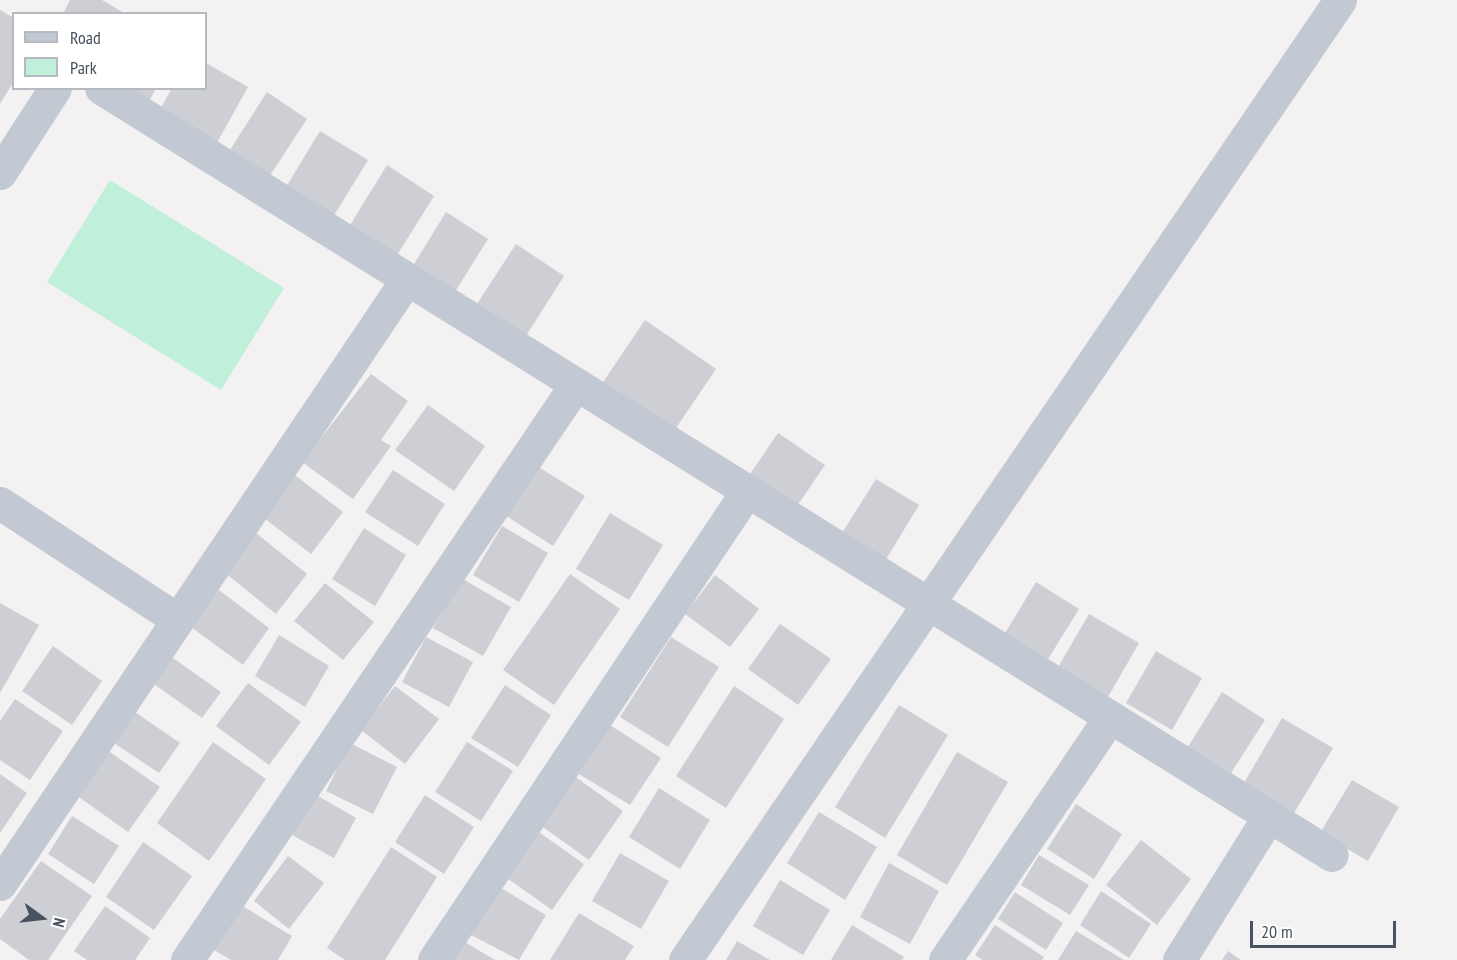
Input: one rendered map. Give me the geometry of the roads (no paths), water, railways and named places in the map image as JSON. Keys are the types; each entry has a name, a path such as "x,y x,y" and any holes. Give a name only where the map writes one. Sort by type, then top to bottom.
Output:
{"street":[{"path":"685,960 926,602 1341,0"},
{"path":"0,173 54,90"},
{"path":"103,90 1332,855"},
{"path":"0,884 175,618 407,279"},
{"path":"187,960 576,384"},
{"path":"434,960 747,492"},
{"path":"4,514 175,618"},
{"path":"945,960 1110,717"},
{"path":"1179,960 1269,816"}]}
